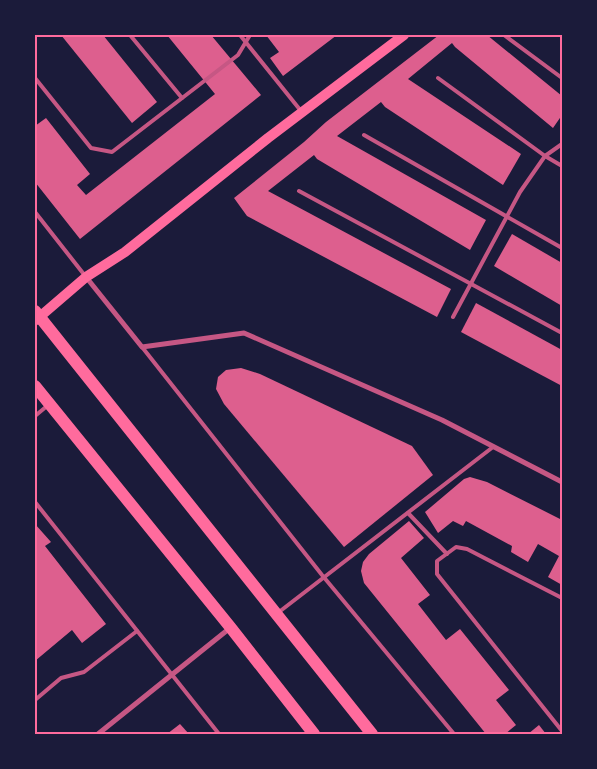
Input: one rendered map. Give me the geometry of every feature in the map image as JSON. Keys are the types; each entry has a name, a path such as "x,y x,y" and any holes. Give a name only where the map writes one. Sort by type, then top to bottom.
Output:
{"main road":[{"path":"372,734 277,614 36,319 86,276 125,252 302,112 404,35"},
{"path":"35,386 231,628 314,734"}],"street":[{"path":"86,276 142,347 244,333 442,420 562,482"},
{"path":"98,734 231,628"}],"lane":[{"path":"130,35 182,98"},
{"path":"240,35 302,112"},
{"path":"35,78 91,148 112,152 238,55 250,35"},
{"path":"504,35 562,78"},
{"path":"438,78 545,156 562,166"},
{"path":"364,135 562,248"},
{"path":"453,317 520,192 545,156 562,144"},
{"path":"299,191 562,333"},
{"path":"35,212 86,276"},
{"path":"142,347 324,578 454,734"},
{"path":"35,416 49,404"},
{"path":"277,614 493,446"},
{"path":"35,502 219,734"},
{"path":"408,513 447,554"},
{"path":"562,598 467,549 456,547 437,562 437,574 562,731"},
{"path":"35,700 61,678 84,672 137,632"}],"building":[{"path":"61,35 103,35 157,102 132,123"},
{"path":"167,35 211,35 261,95 80,239 35,182 35,126 46,118 90,174 77,185 86,195 215,94"},
{"path":"266,35 337,35 283,76 270,58 279,52"},
{"path":"439,35 487,35 562,96 562,115 553,128 452,43 408,79 521,154 503,185 385,107 381,102 337,136 486,220 470,250 317,159 314,155 268,191 451,289 437,317 247,216 234,198 326,122"},
{"path":"512,234 562,263 562,306 494,266"},
{"path":"476,303 562,350 562,386 461,332"},
{"path":"241,368 260,374 412,446 433,475 344,547 224,404 216,389 218,377 226,370"},
{"path":"470,477 487,482 562,520 562,585 548,577 559,556 538,544 528,562 511,552 512,546 466,521 463,526 453,521 438,533 425,512 464,479"},
{"path":"409,521 424,538 401,558 430,595 418,604 446,640 460,629 509,690 496,700 516,725 505,734 486,734 364,583 361,571 363,562 369,554"},
{"path":"35,524 51,542 45,546 106,624 82,643 72,630 35,661"},
{"path":"180,724 189,734 167,734"},
{"path":"539,725 546,734 528,734"}]}
